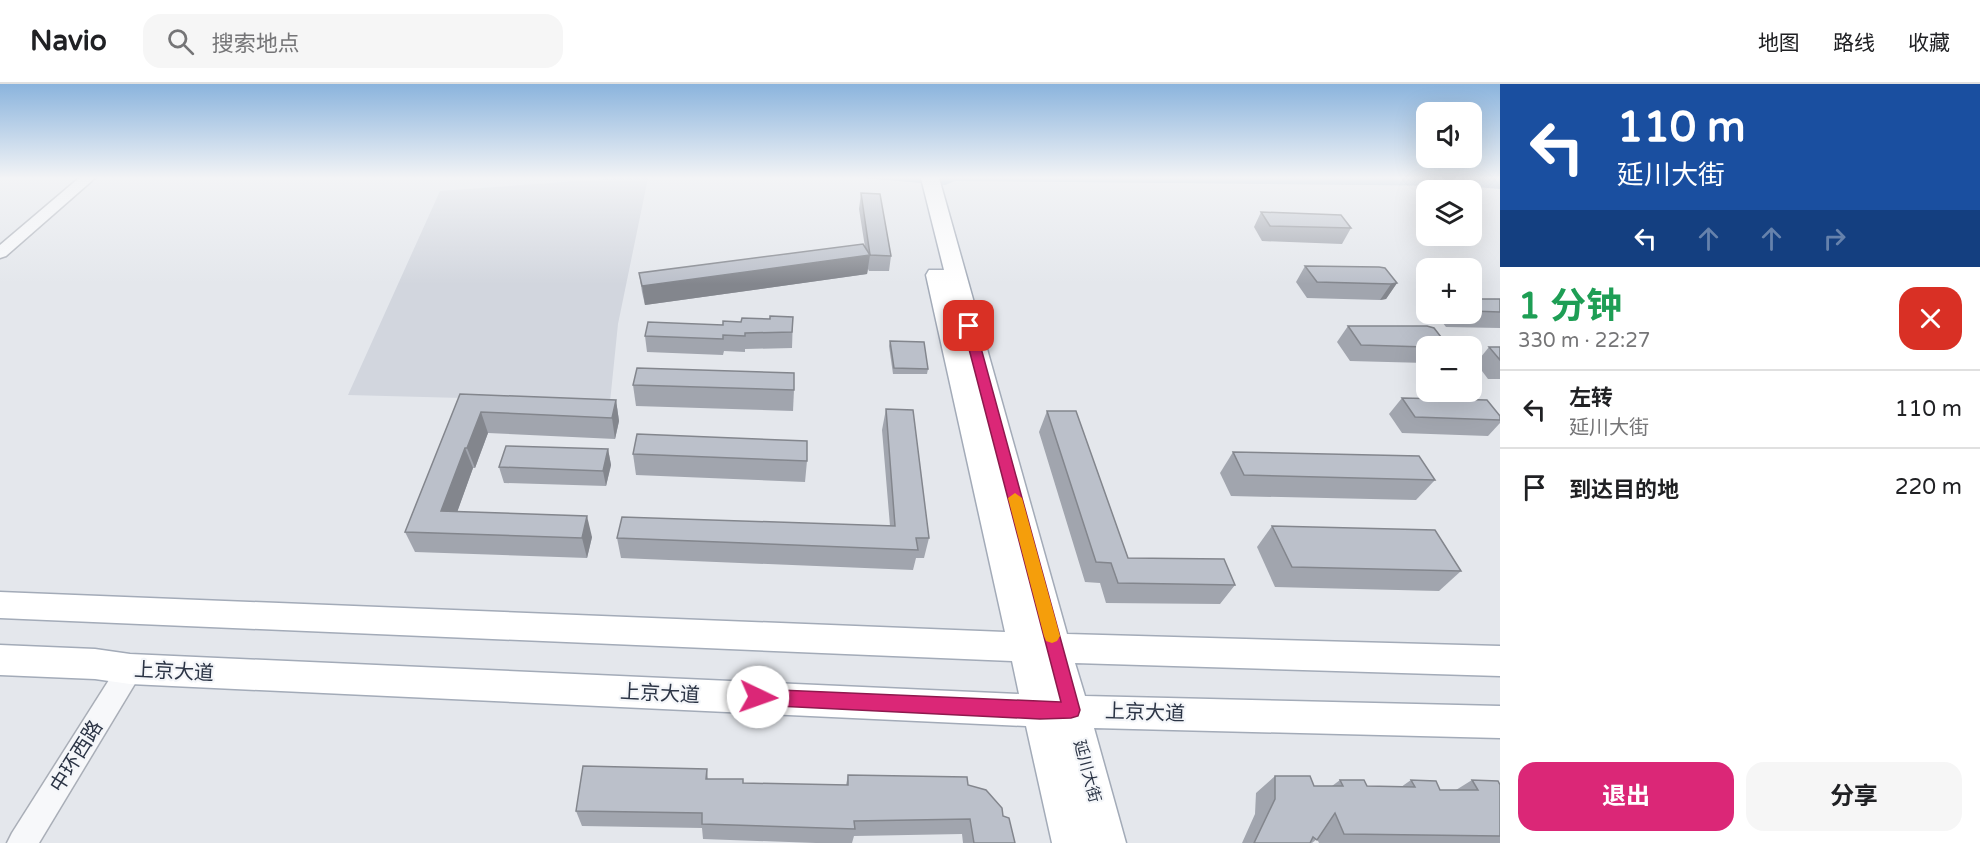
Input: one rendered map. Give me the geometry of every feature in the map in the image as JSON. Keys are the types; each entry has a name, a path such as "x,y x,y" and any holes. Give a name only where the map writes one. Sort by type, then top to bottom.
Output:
{"main road":[{"name":"延川大街","path":"931,213 1056,710 1107,843"},
{"path":"0,605 1040,647 1500,661"},
{"name":"上京大道","path":"0,660 94,664 130,669 1056,710 1500,722"},
{"name":"延川大街","path":"1056,710 1071,843"}],"street":[{"path":"0,240 32,213"},
{"path":"0,253 46,213"},
{"name":"中环西路","path":"22,843 130,669"}],"shaded area":[{"path":"430,213 641,213 618,324 610,402 348,395"}],"building":[{"path":"864,213 883,213 891,256 870,255"},
{"path":"1262,213 1341,215 1351,228 1270,226"},
{"path":"863,244 870,255 642,286 639,273"},
{"path":"1305,266 1385,268 1397,283 1317,282"},
{"path":"1482,299 1500,299 1500,312 1482,311"},
{"path":"770,316 793,317 792,332 745,333 745,336 723,335 723,339 645,336 648,322 723,325 723,321 741,322 742,318 770,319"},
{"path":"1348,326 1427,326 1434,328 1440,336 1416,336 1416,347 1361,345"},
{"path":"890,341 924,342 928,369 894,368"},
{"path":"1489,347 1500,347 1500,360"},
{"path":"637,368 794,373 794,390 633,385"},
{"path":"460,394 616,400 612,418 481,412 441,511 587,516 582,538 405,532"},
{"path":"1402,398 1416,398 1416,402 1482,402 1482,400 1487,400 1500,416 1500,420 1415,417"},
{"path":"886,409 913,410 929,538 916,538 918,550 617,538 622,517 895,526"},
{"path":"1047,411 1076,411 1128,558 1224,559 1235,585 1118,583 1111,563 1096,562"},
{"path":"637,434 807,441 807,461 633,454"},
{"path":"506,446 608,449 603,471 499,467"},
{"path":"1233,452 1419,456 1435,480 1244,475"},
{"path":"1272,526 1435,530 1461,571 1292,567"},
{"path":"583,766 707,769 706,779 743,779 743,783 848,785 848,775 967,777 968,785 986,790 1002,808 1003,816 1009,818 1015,843 974,843 970,819 854,821 855,829 702,824 702,813 576,811"},
{"path":"1275,776 1310,776 1314,786 1343,786 1340,780 1364,780 1367,786 1415,787 1411,780 1436,781 1440,790 1478,790 1472,780 1498,781 1500,785 1500,836 1344,834 1335,813 1317,840 1313,837 1310,843 1254,843 1275,799"}],"slow traffic":[{"path":"1015,498 1052,636"}],"route":[{"path":"758,697 1040,711 1071,710 969,326"}]}
